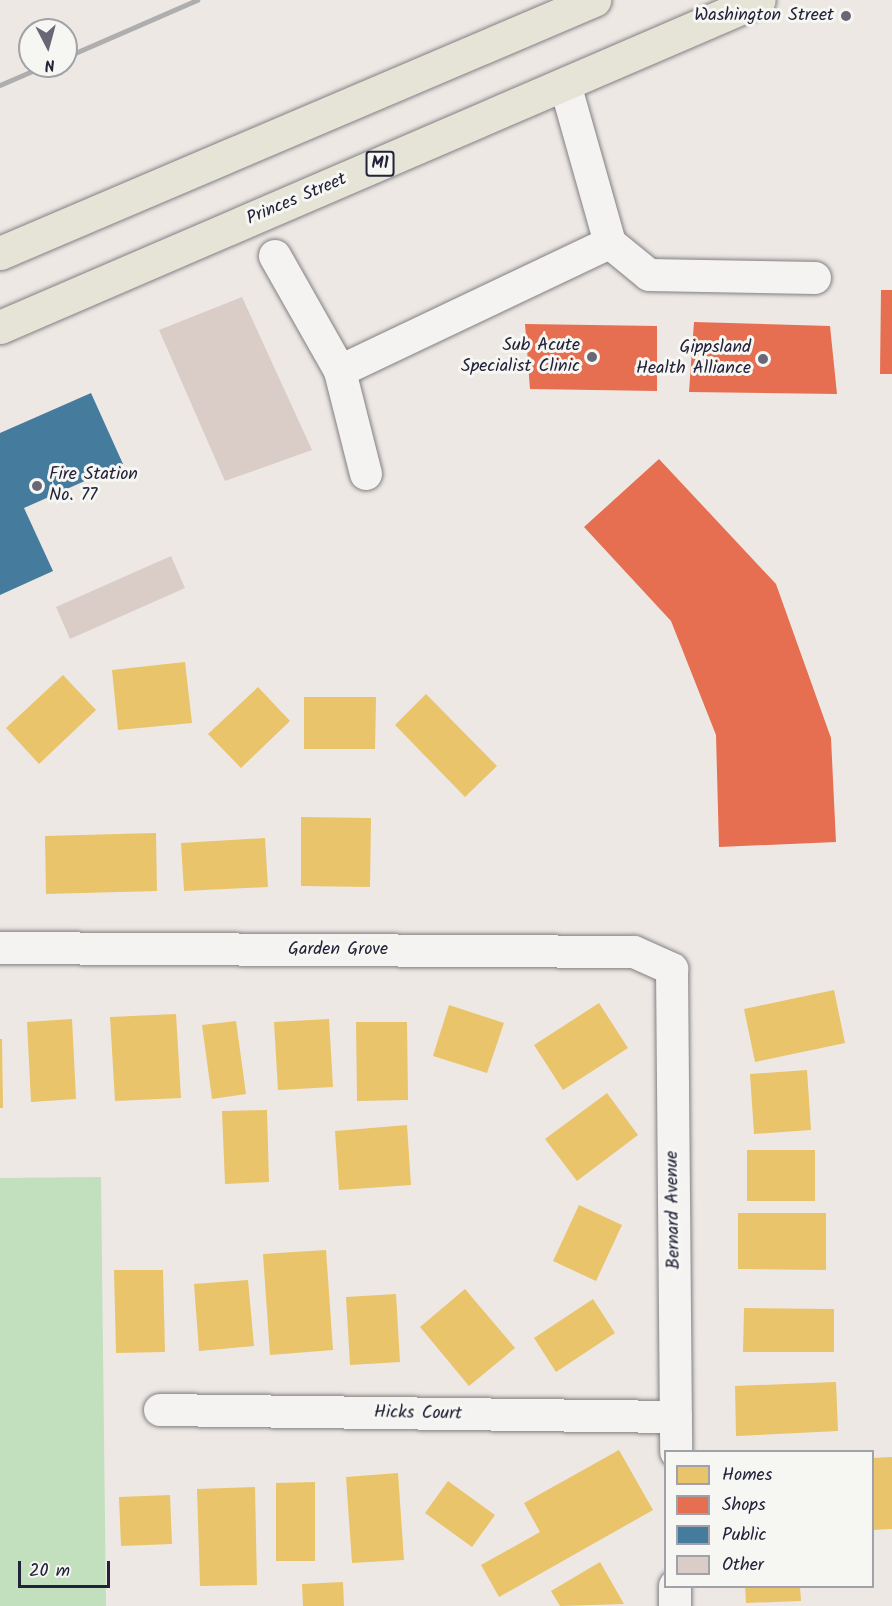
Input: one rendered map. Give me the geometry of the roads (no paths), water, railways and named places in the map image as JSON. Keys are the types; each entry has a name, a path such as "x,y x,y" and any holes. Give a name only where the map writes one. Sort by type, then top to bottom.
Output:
{"highway":[{"path":"0,253 594,0"},
{"name":"Princes Street","path":"0,327 759,0"}],"street":[{"path":"565,84 610,243 649,274 815,278"},
{"path":"340,370 610,243"},
{"path":"275,256 340,370 366,474"},
{"name":"Garden Grove","path":"0,948 634,952 672,969"},
{"name":"Bernard Avenue","path":"672,969 676,1450"},
{"name":"Hicks Court","path":"160,1410 676,1417"},
{"path":"675,1588 675,1606"}],"railway":[{"path":"78,52 197,0"},
{"path":"0,85 18,77"}],"place":[{"name":"Washington Street","path":"846,16"},
{"name":"Sub Acute Specialist Clinic","path":"592,357"},
{"name":"Gippsland Health Alliance","path":"763,359"},
{"name":"Fire Station No. 77","path":"37,486"}]}
